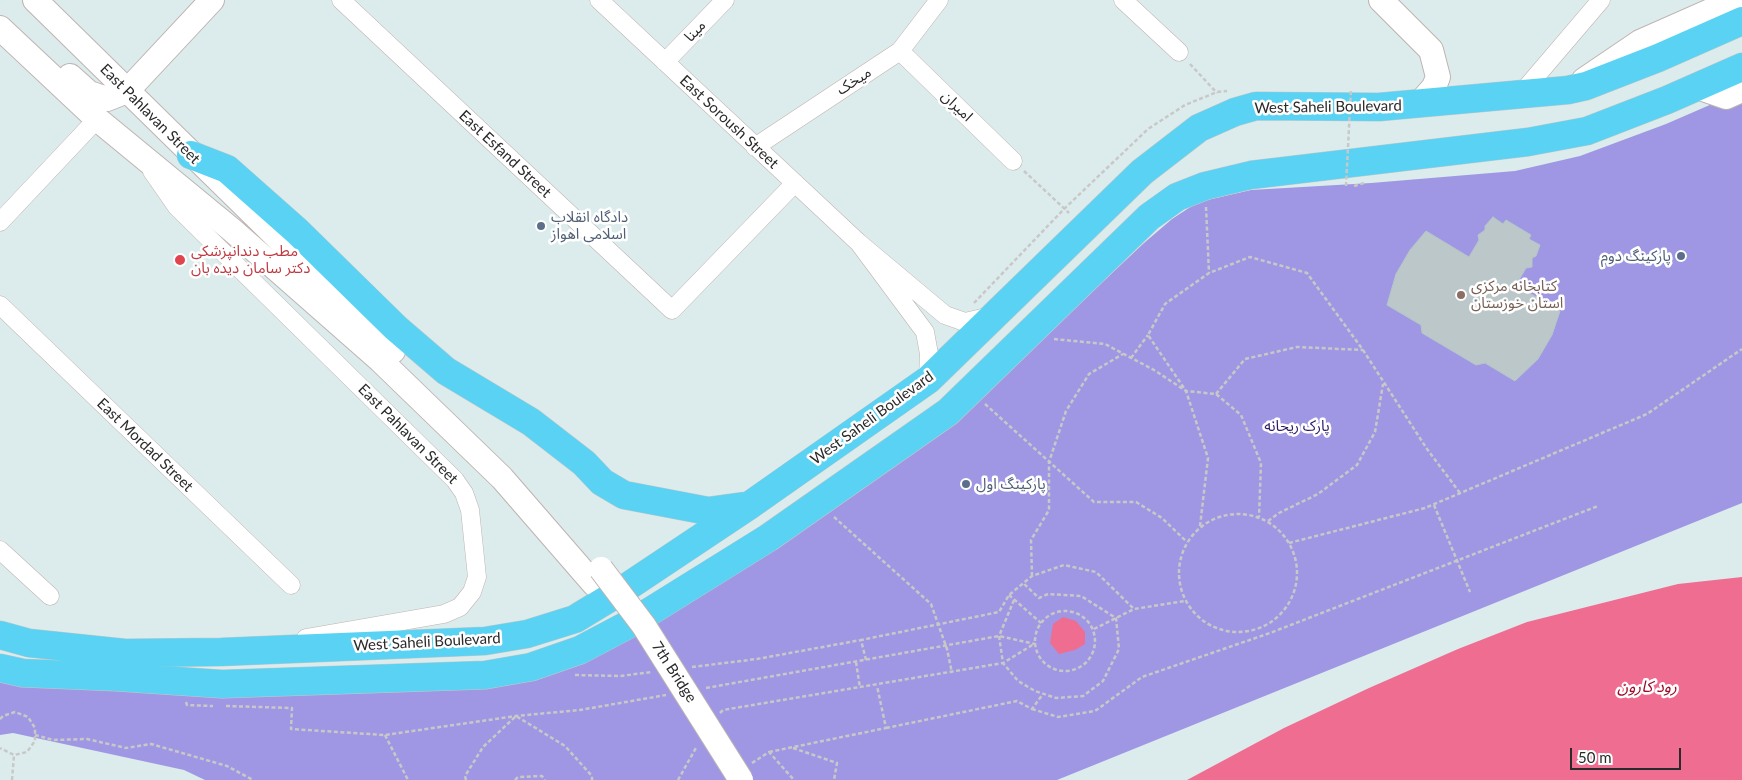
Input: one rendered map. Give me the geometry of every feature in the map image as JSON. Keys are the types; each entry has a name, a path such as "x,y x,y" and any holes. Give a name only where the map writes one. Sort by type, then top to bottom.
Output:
{"main road":[{"name":"East Pahlavan Street","path":"35,0 191,155 502,456 598,577"},
{"path":"0,12 89,93 107,99 127,91 212,0"},
{"path":"1381,0 1431,50 1438,77 1434,87 1420,104"},
{"path":"1568,90 1640,42 1735,0"},
{"name":"West Saheli Boulevard","path":"0,635 30,643 125,654 222,652 485,641 526,634 575,618 621,591 750,505 928,380 1142,172 1198,128 1235,112 1256,106 1379,107 1568,90 1586,86 1658,58 1742,21"},
{"name":"East Pahlavan Street","path":"0,28 97,119 232,230 380,360 502,478 598,577"},
{"path":"0,668 23,673 222,684 485,675 531,667 580,650 633,622 768,538 948,412 1149,216 1177,197 1205,186 1252,175 1528,142 1587,131 1742,67"},
{"path":"1697,87 1726,97 1742,90"},
{"path":"191,155 227,169 297,231 396,328 446,371 531,422 584,463 602,482 624,495 708,511 750,505"},
{"name":"7th Bridge","path":"598,577 644,626 743,773"},
{"name":"7th Bridge","path":"598,577 724,780"}],"street":[{"name":"East Esfand Street","path":"341,0 672,310 795,183"},
{"name":"East Soroush Street","path":"599,0 859,243"},
{"name":"مینا","path":"665,62 725,0"},
{"name":"میخک","path":"755,147 900,51 939,0"},
{"path":"1123,0 1179,52"},
{"path":"1520,95 1602,0"},
{"name":"امیران","path":"900,51 1014,161"},
{"path":"0,222 97,119"},
{"name":"East Pahlavan Street","path":"142,156 176,207 455,480 464,493 470,510 477,578 472,592 460,607 444,614 222,652"},
{"path":"859,243 946,316 965,322 994,316"},
{"path":"859,243 925,332 930,354 928,380"},
{"name":"East Mordad Street","path":"0,306 290,585"},
{"path":"0,550 50,596"}],"path":[{"path":"1179,52 1235,112"},
{"path":"1346,186 1351,89"},
{"path":"1014,161 1084,228"},
{"path":"1205,186 1209,273"},
{"path":"1131,358 1148,334 1165,304 1209,273 1250,257 1307,272 1363,350 1427,449 1460,493"},
{"path":"1148,334 1186,390 1208,458 1200,526"},
{"path":"1025,336 1105,344 1186,390 1216,394 1241,415 1261,463 1259,517"},
{"path":"1216,394 1245,359 1297,347 1363,350"},
{"path":"1290,543 1434,505 1647,414 1742,349"},
{"path":"1032,576 1031,540 1049,510 1049,462 1066,411 1088,374 1123,354"},
{"path":"1268,522 1279,513 1318,494 1357,465 1375,432 1384,382"},
{"path":"970,390 1094,502 1136,502 1162,518 1186,542"},
{"path":"818,502 931,604 939,624 952,672"},
{"path":"1434,505 1470,592"},
{"path":"743,773 769,752 1017,701 1032,709 1058,716 1095,711 1142,677 1270,632 1598,506"},
{"path":"1238,513 1259,517 1268,522 1280,531 1290,543 1296,561 1297,580 1292,598 1282,613 1267,625 1249,631 1230,632 1212,626 1197,616 1185,601 1179,581 1179,561 1186,542 1200,526 1218,516 1238,513"},
{"path":"866,660 861,640 999,612 1009,595 1032,576 1064,565 1096,572 1134,609"},
{"path":"1023,583 1038,598 1048,594 1081,596 1116,618"},
{"path":"1009,595 1041,623"},
{"path":"1014,600 999,636 1003,663 1018,681 1043,694 1056,698 1084,696 1103,681 1119,649 1116,618"},
{"path":"1094,629 1134,609 1185,601"},
{"path":"1055,612 1073,612 1089,622 1094,629 1096,640 1095,650 1090,659 1073,670 1062,671 1044,662 1035,644 1041,623 1055,612"},
{"path":"1267,625 1270,632"},
{"path":"698,690 999,636 1035,644"},
{"path":"718,717 723,710 877,686 1003,663 1035,644"},
{"path":"856,662 860,688"},
{"path":"877,686 886,728"},
{"path":"1032,709 1043,694"},
{"path":"225,706 292,708 291,729 386,735 516,716 580,710 668,695"},
{"path":"185,700 187,705 216,706"},
{"path":"0,719 1,716 15,712 28,717 35,728 35,741 27,752 14,755 0,748"},
{"path":"466,780 465,776 483,746 516,716"},
{"path":"516,716 565,746 592,776 592,780"},
{"path":"35,734 53,740 87,739 126,748 151,744 227,766 253,780"},
{"path":"386,735 408,780"},
{"path":"678,780 698,744"},
{"path":"791,748 837,763 834,780"},
{"path":"769,752 794,780"},
{"path":"12,780 14,755"},
{"path":"515,780 518,777 542,776 545,780"}],"green space":[{"name":"پارک ریحانه","path":"1742,91 1742,503 1057,780 205,780 184,770 13,733 0,735 0,677 525,671 977,400 1144,243 1172,219 1198,202 1251,190 1371,183 1515,171 1580,156 1666,124"}],"water":[{"name":"رود کارون","path":"1742,577 1742,780 1187,780 1284,728 1369,688 1458,649 1527,622 1678,584"},
{"path":"1063,617 1076,621 1085,632 1085,644 1075,650 1059,654 1050,643 1053,624"}],"building":[{"name":"کتابخانه مرکزی استان خوزستان","path":"1493,217 1503,224 1506,220 1531,235 1529,239 1540,245 1536,256 1532,258 1532,267 1526,268 1516,285 1560,311 1552,335 1538,359 1515,381 1485,363 1476,365 1422,333 1421,325 1387,305 1396,274 1410,250 1426,231 1469,257 1479,240 1478,235 1485,230 1485,226"}],"place":[{"name":"دادگاه انقلاب اسلامی اهواز","path":"541,226"},
{"name":"پارکینگ دوم","path":"1681,256"},
{"name":"مطب دندانپزشکی دکتر سامان دیده بان","path":"180,260"},
{"name":"کتابخانه مرکزی استان خوزستان","path":"1461,295"},
{"name":"پارکینگ اول","path":"966,484"}]}
